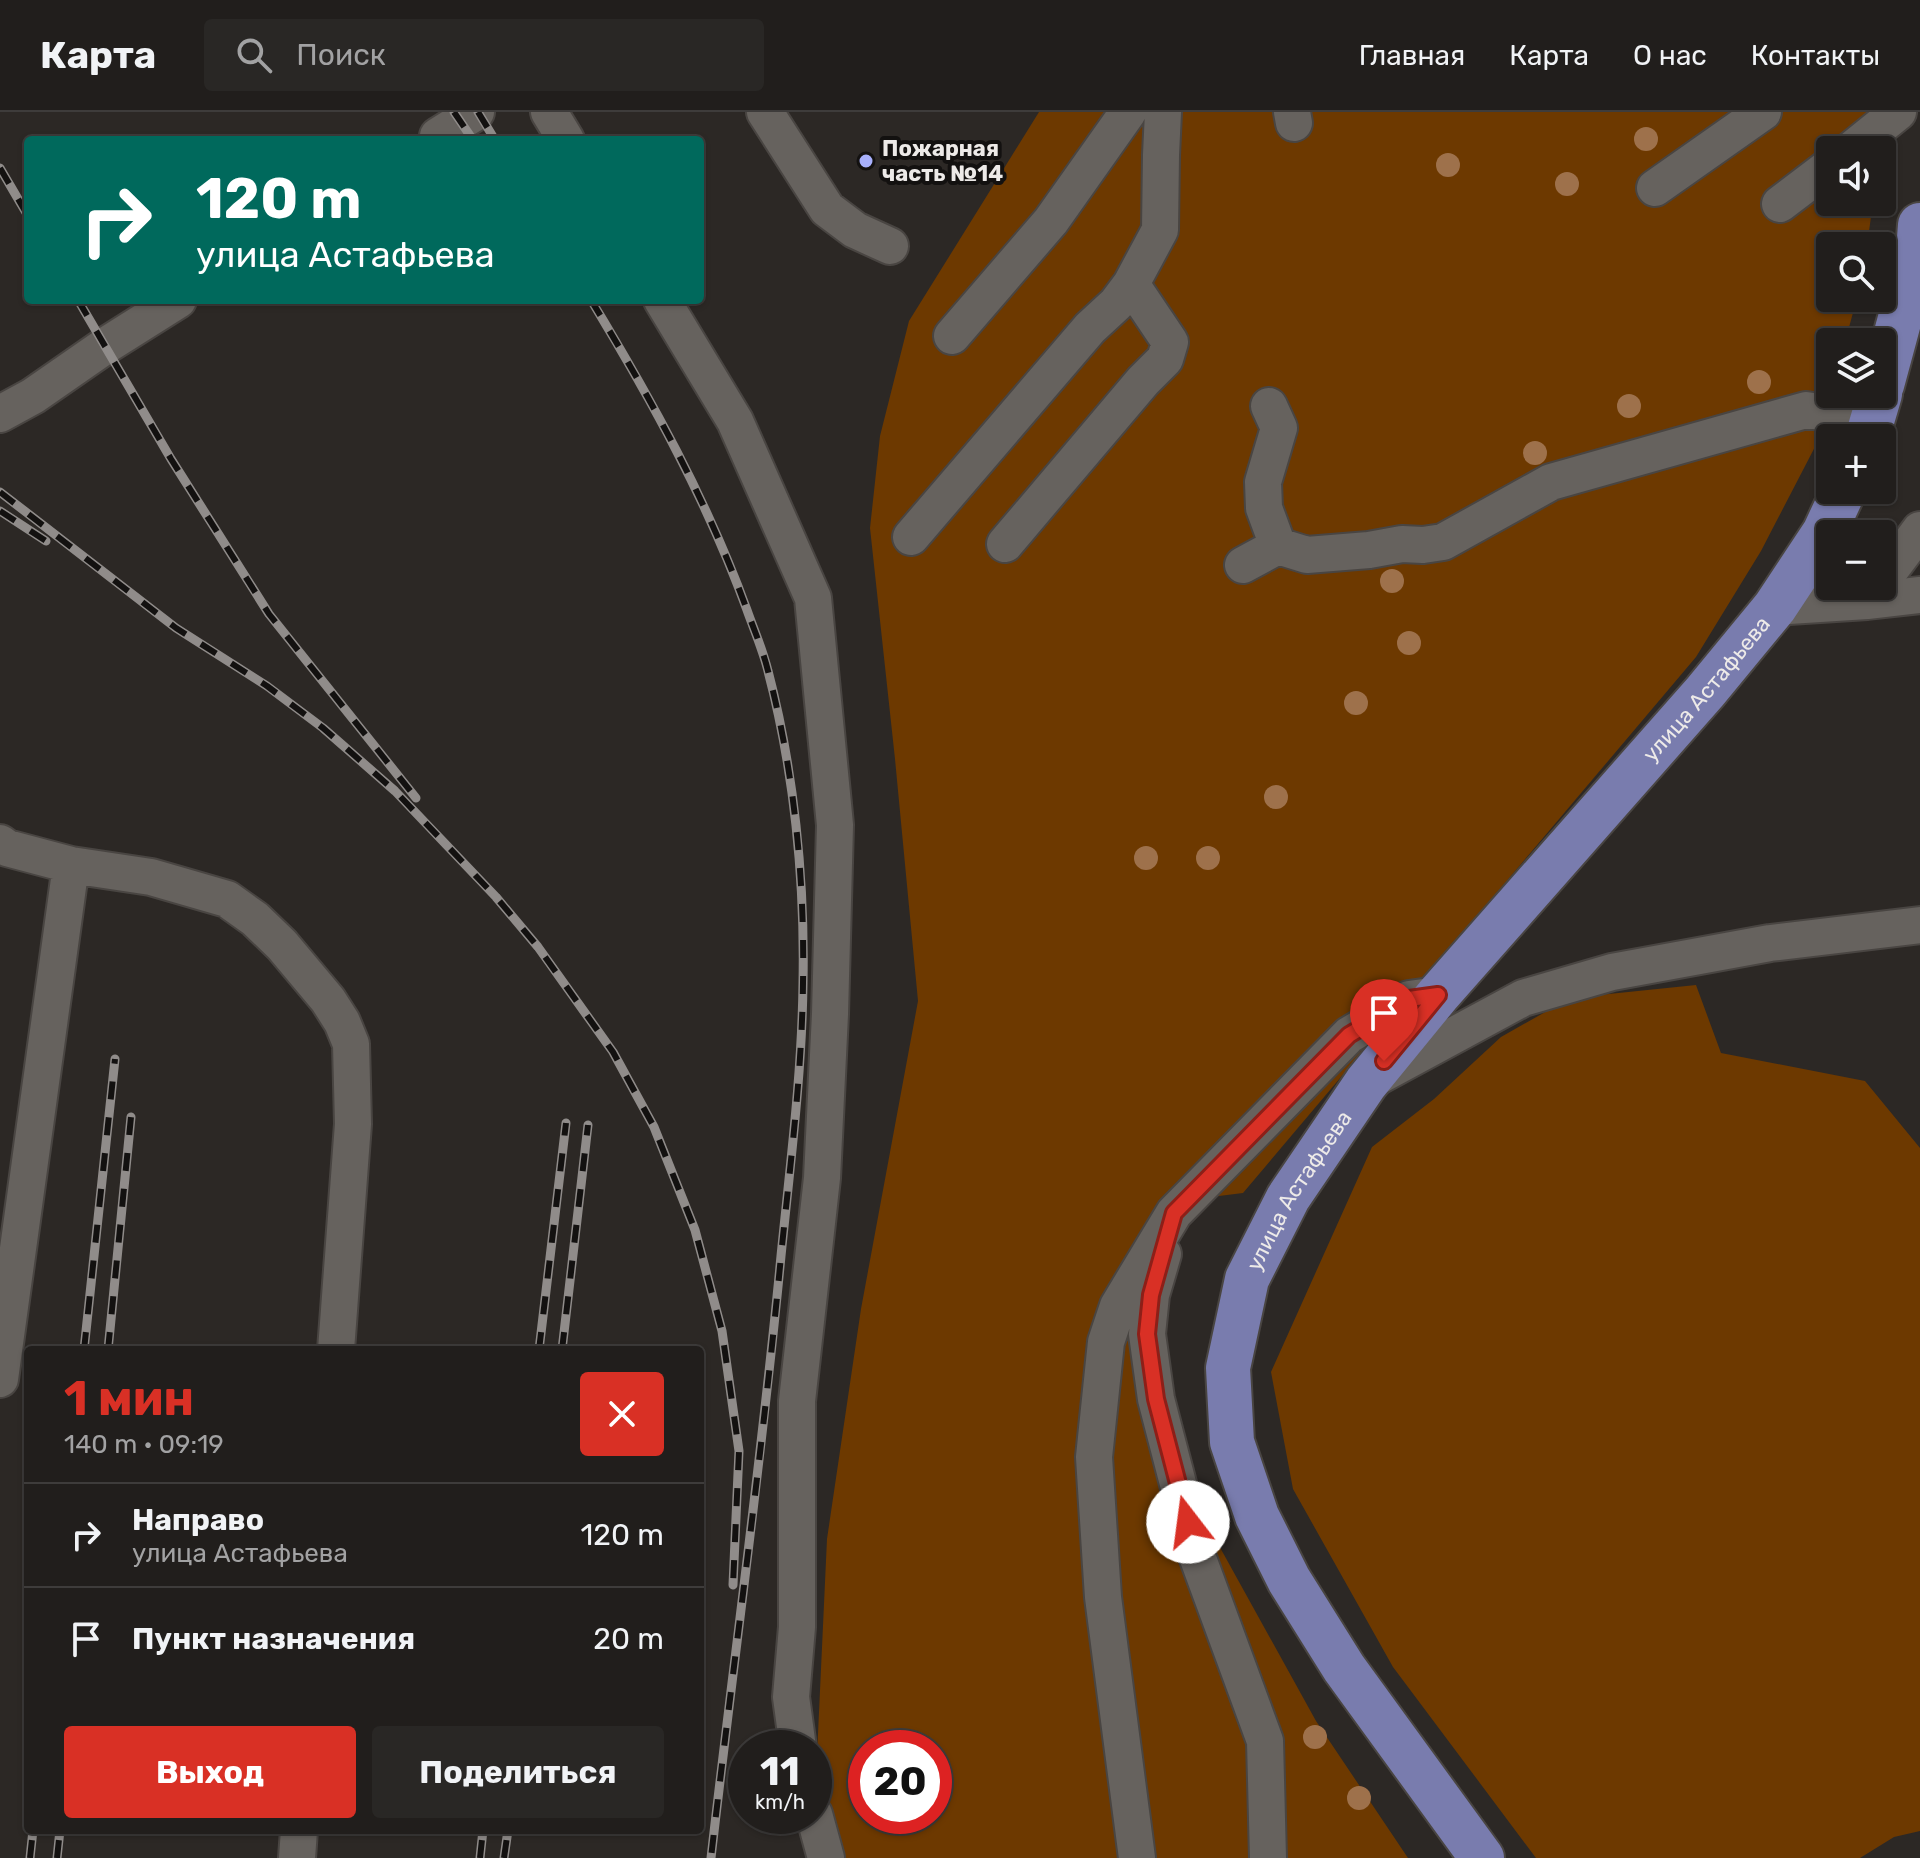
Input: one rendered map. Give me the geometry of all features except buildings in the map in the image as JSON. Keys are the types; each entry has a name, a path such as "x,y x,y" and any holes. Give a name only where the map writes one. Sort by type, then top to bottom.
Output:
{"main road":[{"path":"1875,409 1918,252 1920,225"},
{"name":"улица Астафьева","path":"1482,1858 1344,1668 1289,1580 1257,1516 1232,1442 1228,1368 1247,1279 1288,1198 1366,1083 1438,995 1705,692 1775,607 1824,533 1837,504"}],"street":[{"path":"431,129 476,112"},
{"path":"549,112 564,136"},
{"path":"765,112 827,209 855,230 890,246"},
{"path":"952,336 1051,221 1128,112"},
{"path":"911,537 1131,284 1160,230 1163,112"},
{"path":"1655,188 1763,112"},
{"path":"1868,136 1898,112"},
{"path":"1780,204 1816,177"},
{"path":"1005,544 1165,359 1170,342 1131,284"},
{"path":"0,414 33,396 172,304"},
{"path":"664,304 735,421 813,598 835,825 822,1178 797,1401 797,1627 791,1697 796,1730"},
{"path":"1269,406 1279,428 1263,482 1264,508 1278,546"},
{"path":"1243,565 1278,546 1307,555 1443,542 1551,482 1806,410 1875,409"},
{"path":"1896,563 1920,530"},
{"name":"улица Астафьева","path":"1896,592 1920,595"},
{"name":"улица Астафьева","path":"1775,607 1817,600"},
{"path":"0,843 7,848 71,865 151,877 227,899 255,919 282,945 328,1000 351,1044 353,1124 336,1346"},
{"path":"0,1379 71,865"},
{"path":"1366,1083 1523,998 1612,972 1770,943 1920,925"},
{"path":"1137,1858 1103,1597 1094,1457 1106,1342 1118,1306 1174,1213 1349,1035 1409,999 1438,995"},
{"path":"1174,1213 1151,1295 1147,1334 1156,1399 1196,1553 1265,1741 1268,1858"},
{"path":"297,1858 299,1834"},
{"path":"819,1834 826,1858"}],"shaded area":[{"path":"1039,112 1884,112 1881,136 1816,136 1816,216 1871,216 1869,232 1816,232 1816,312 1853,312 1849,328 1816,328 1816,408 1826,408 1822,424 1816,424 1816,445 1761,551 1696,657 1243,1193 1163,1203 1124,1331 1164,1357 1191,1495 1316,1721 1408,1858 841,1858 832,1829 832,1730 818,1730 827,1539 861,1309 918,1001 870,528 880,436 909,321"},
{"path":"1696,985 1721,1053 1865,1081 1920,1148 1920,1831 1894,1837 1860,1858 1536,1858 1393,1667 1293,1489 1271,1372 1372,1147 1434,1099 1501,1037 1570,998"}],"railway":[{"path":"454,112 470,136"},
{"path":"478,112 493,136"},
{"path":"0,168 24,209"},
{"path":"80,304 171,459 269,614 416,798"},
{"path":"593,304 696,490 758,640 785,747 800,865 803,983 795,1120 765,1407 711,1858"},
{"path":"0,492 176,628 267,686 323,728 395,791 496,897 538,947 613,1052 654,1127 695,1230 722,1331 739,1451 733,1585"},
{"path":"0,511 46,541"},
{"path":"84,1346 115,1059"},
{"path":"108,1346 131,1117"},
{"path":"539,1346 566,1123"},
{"path":"562,1346 588,1125"},
{"path":"30,1858 33,1834"},
{"path":"57,1858 60,1834"},
{"path":"480,1858 483,1834"},
{"path":"504,1858 507,1834"}],"place":[{"name":"Пожарная часть №14","path":"866,161"}],"route":[{"path":"1188,1522 1156,1399 1147,1334 1151,1295 1174,1213 1349,1035 1409,999 1438,995 1384,1061"}]}
